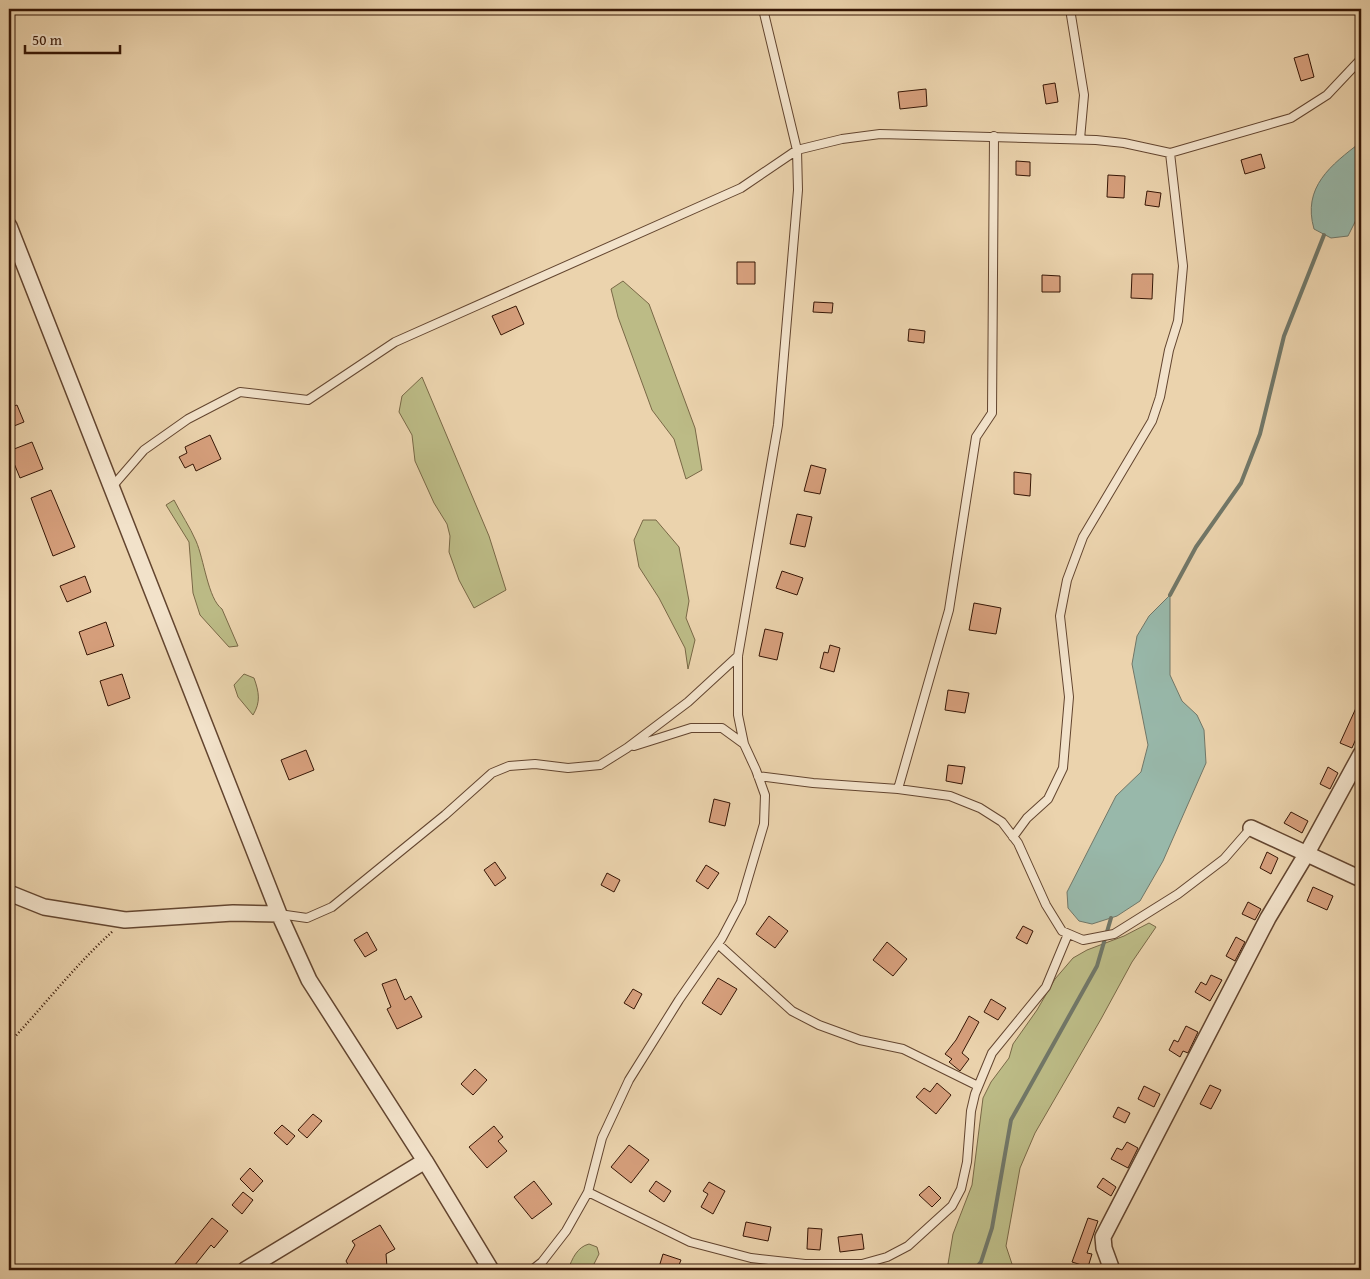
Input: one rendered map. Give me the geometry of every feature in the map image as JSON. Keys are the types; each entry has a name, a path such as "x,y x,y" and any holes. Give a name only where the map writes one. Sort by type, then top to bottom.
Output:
{"street":[{"path":"9,226 279,914 309,980 425,1161 491,1270"},
{"path":"1112,1270 1104,1248 1103,1237 1268,918 1308,853 1361,754"},
{"path":"1251,828 1361,879"},
{"path":"9,893 44,907 125,920 233,913 279,914"},
{"path":"245,1270 425,1161"}],"lane":[{"path":"532,1270 542,1262 566,1231 588,1192 602,1138 629,1080 679,1000 718,944 742,902 764,824 765,795 744,744 738,715 738,656 778,426 798,190 797,150 763,9"},
{"path":"1070,9 1084,95 1080,139"},
{"path":"111,488 144,450 188,419 240,392 308,400 395,342 741,188 797,150 842,139 880,134 1080,139 1124,143 1170,153 1291,118 1326,95 1361,59"},
{"path":"898,789 949,610 976,437 992,413 994,136"},
{"path":"1013,836 1027,818 1048,799 1063,768 1069,697 1060,616 1067,580 1083,537 1152,421 1160,397 1169,350 1178,321 1183,266 1170,153"},
{"path":"279,914 308,918 332,907 446,815 492,773 509,766 535,764 568,768 600,765 627,748 688,702 738,656"},
{"path":"627,748 691,728 722,728 744,744"},
{"path":"758,776 814,783 898,789 950,796 980,808 1002,822 1013,836 1046,905 1062,931 1082,940 1114,934 1178,894 1216,865 1251,828"},
{"path":"588,1192 690,1242 751,1258 805,1264 862,1264 887,1257 908,1246 952,1206 961,1188 967,1162 971,1111 978,1086 992,1053 1046,987 1068,934"},
{"path":"718,944 792,1011 819,1025 860,1040 903,1048 978,1086"}],"path":[{"path":"9,1043 48,1002 83,958 125,920"}],"shaded area":[{"path":"1361,142 1361,210 1348,236 1331,238 1314,229 1311,214 1312,201 1322,178 1339,159"},
{"path":"623,281 649,304 695,428 702,470 686,479 674,439 652,410 618,317 611,289"},
{"path":"422,377 489,536 506,590 474,608 459,580 449,552 450,536 447,524 434,503 415,461 412,435 399,412 402,396"},
{"path":"174,500 196,541 213,597 222,609 238,646 229,647 200,615 193,593 189,542 166,505"},
{"path":"643,520 656,520 679,547 689,601 686,618 695,640 688,669 685,648 659,598 639,567 634,540"},
{"path":"1170,595 1170,675 1182,701 1197,715 1204,730 1206,763 1163,861 1140,901 1117,916 1092,924 1079,921 1068,908 1067,892 1116,796 1141,772 1148,745 1132,664 1137,636 1149,616"},
{"path":"244,674 254,678 257,688 258,701 253,715 238,697 234,685"},
{"path":"1149,923 1156,927 1132,962 1035,1133 1020,1168 1006,1246 1014,1270 941,1270 948,1264 953,1234 972,1185 983,1098 991,1082 1009,1058 1013,1044 1037,1010 1055,979 1073,958"},
{"path":"589,1244 597,1247 599,1254 591,1270 568,1270 578,1251"}],"building":[{"path":"1308,54 1314,77 1301,81 1294,58"},
{"path":"1055,83 1058,102 1046,104 1043,85"},
{"path":"926,89 927,106 900,109 898,92"},
{"path":"1261,154 1265,168 1245,174 1241,160"},
{"path":"1016,161 1030,162 1030,176 1016,175"},
{"path":"1108,175 1125,176 1124,198 1107,197"},
{"path":"1147,191 1161,193 1159,207 1145,205"},
{"path":"737,262 755,262 755,284 737,284"},
{"path":"1132,274 1153,274 1152,299 1131,298"},
{"path":"1042,275 1060,276 1060,292 1042,292"},
{"path":"814,302 833,303 832,313 813,312"},
{"path":"516,306 524,324 501,335 492,316"},
{"path":"909,329 925,331 924,343 908,341"},
{"path":"17,405 24,422 9,428 9,408"},
{"path":"210,435 221,459 196,471 193,464 185,468 179,457 187,453 185,447"},
{"path":"32,442 43,469 20,478 9,451"},
{"path":"811,465 826,469 820,494 804,491"},
{"path":"1014,472 1031,474 1030,496 1014,494"},
{"path":"51,490 75,547 53,556 31,498"},
{"path":"797,514 812,517 805,547 790,544"},
{"path":"782,571 803,578 797,595 776,588"},
{"path":"85,576 91,592 67,602 60,586"},
{"path":"974,603 1001,608 996,634 969,630"},
{"path":"106,622 114,646 87,655 79,632"},
{"path":"765,629 783,633 777,660 759,656"},
{"path":"830,645 840,648 834,672 820,668 824,652 828,653"},
{"path":"122,674 130,698 108,706 100,681"},
{"path":"948,690 969,693 965,713 945,710"},
{"path":"1361,697 1361,727 1352,748 1340,743"},
{"path":"306,750 314,770 289,780 281,760"},
{"path":"948,765 965,767 962,784 946,781"},
{"path":"1328,767 1338,773 1330,789 1320,784"},
{"path":"714,799 730,803 725,826 709,822"},
{"path":"1291,812 1308,821 1302,833 1284,823"},
{"path":"1267,852 1278,858 1271,874 1260,868"},
{"path":"495,862 506,878 495,886 484,870"},
{"path":"706,865 719,873 708,889 696,881"},
{"path":"607,873 620,880 614,892 601,885"},
{"path":"1313,887 1333,896 1327,910 1307,901"},
{"path":"1248,902 1261,909 1255,920 1242,914"},
{"path":"769,916 788,931 775,948 756,934"},
{"path":"1023,926 1033,931 1027,944 1016,938"},
{"path":"367,932 377,950 365,957 354,940"},
{"path":"1236,937 1245,942 1235,961 1226,956"},
{"path":"887,942 907,959 893,976 873,960"},
{"path":"1211,975 1222,980 1210,1001 1195,992 1201,982 1206,985"},
{"path":"718,978 737,989 721,1015 702,1003"},
{"path":"396,979 405,1000 411,996 422,1017 397,1029 387,1009 391,1007 382,984"},
{"path":"633,989 642,994 634,1009 624,1003"},
{"path":"991,999 1006,1008 998,1020 984,1012"},
{"path":"969,1016 979,1022 962,1053 969,1059 960,1071 949,1062 952,1059 945,1054 956,1040"},
{"path":"1186,1026 1198,1032 1188,1053 1183,1051 1180,1057 1169,1050 1174,1040 1178,1042"},
{"path":"475,1069 487,1080 473,1095 461,1084"},
{"path":"937,1083 951,1095 936,1114 916,1097 924,1088 930,1092"},
{"path":"1210,1085 1221,1090 1211,1109 1200,1104"},
{"path":"1144,1086 1160,1094 1154,1107 1138,1099"},
{"path":"1118,1107 1130,1113 1125,1123 1113,1117"},
{"path":"313,1114 322,1121 307,1138 298,1130"},
{"path":"282,1125 295,1136 287,1145 274,1133"},
{"path":"494,1126 503,1137 498,1141 507,1151 487,1168 469,1147"},
{"path":"1127,1142 1138,1148 1128,1168 1111,1159 1117,1148 1122,1150"},
{"path":"629,1145 649,1160 631,1183 611,1167"},
{"path":"250,1168 263,1181 253,1192 240,1179"},
{"path":"1103,1178 1116,1187 1111,1196 1097,1187"},
{"path":"534,1181 552,1204 532,1219 514,1197"},
{"path":"656,1181 671,1191 664,1202 649,1191"},
{"path":"709,1182 725,1191 713,1214 701,1207 708,1194 703,1191"},
{"path":"929,1186 941,1198 932,1207 919,1195"},
{"path":"243,1192 253,1200 242,1214 232,1205"},
{"path":"212,1218 228,1231 214,1248 211,1245 191,1270 181,1270 174,1265"},
{"path":"1088,1218 1098,1221 1087,1253 1092,1254 1088,1267 1072,1262"},
{"path":"746,1222 771,1227 768,1241 743,1236"},
{"path":"380,1225 395,1249 386,1254 387,1267 384,1270 351,1270 346,1261 355,1245 352,1241"},
{"path":"808,1228 822,1229 820,1250 807,1249"},
{"path":"862,1234 864,1249 840,1252 838,1237"},
{"path":"663,1254 681,1260 677,1270 659,1267"}],"waterway":[{"path":"1170,595 1196,547 1241,483 1260,434 1284,336 1324,235"},
{"path":"974,1270 981,1262 992,1228 1011,1120 1097,966 1111,918"}]}
